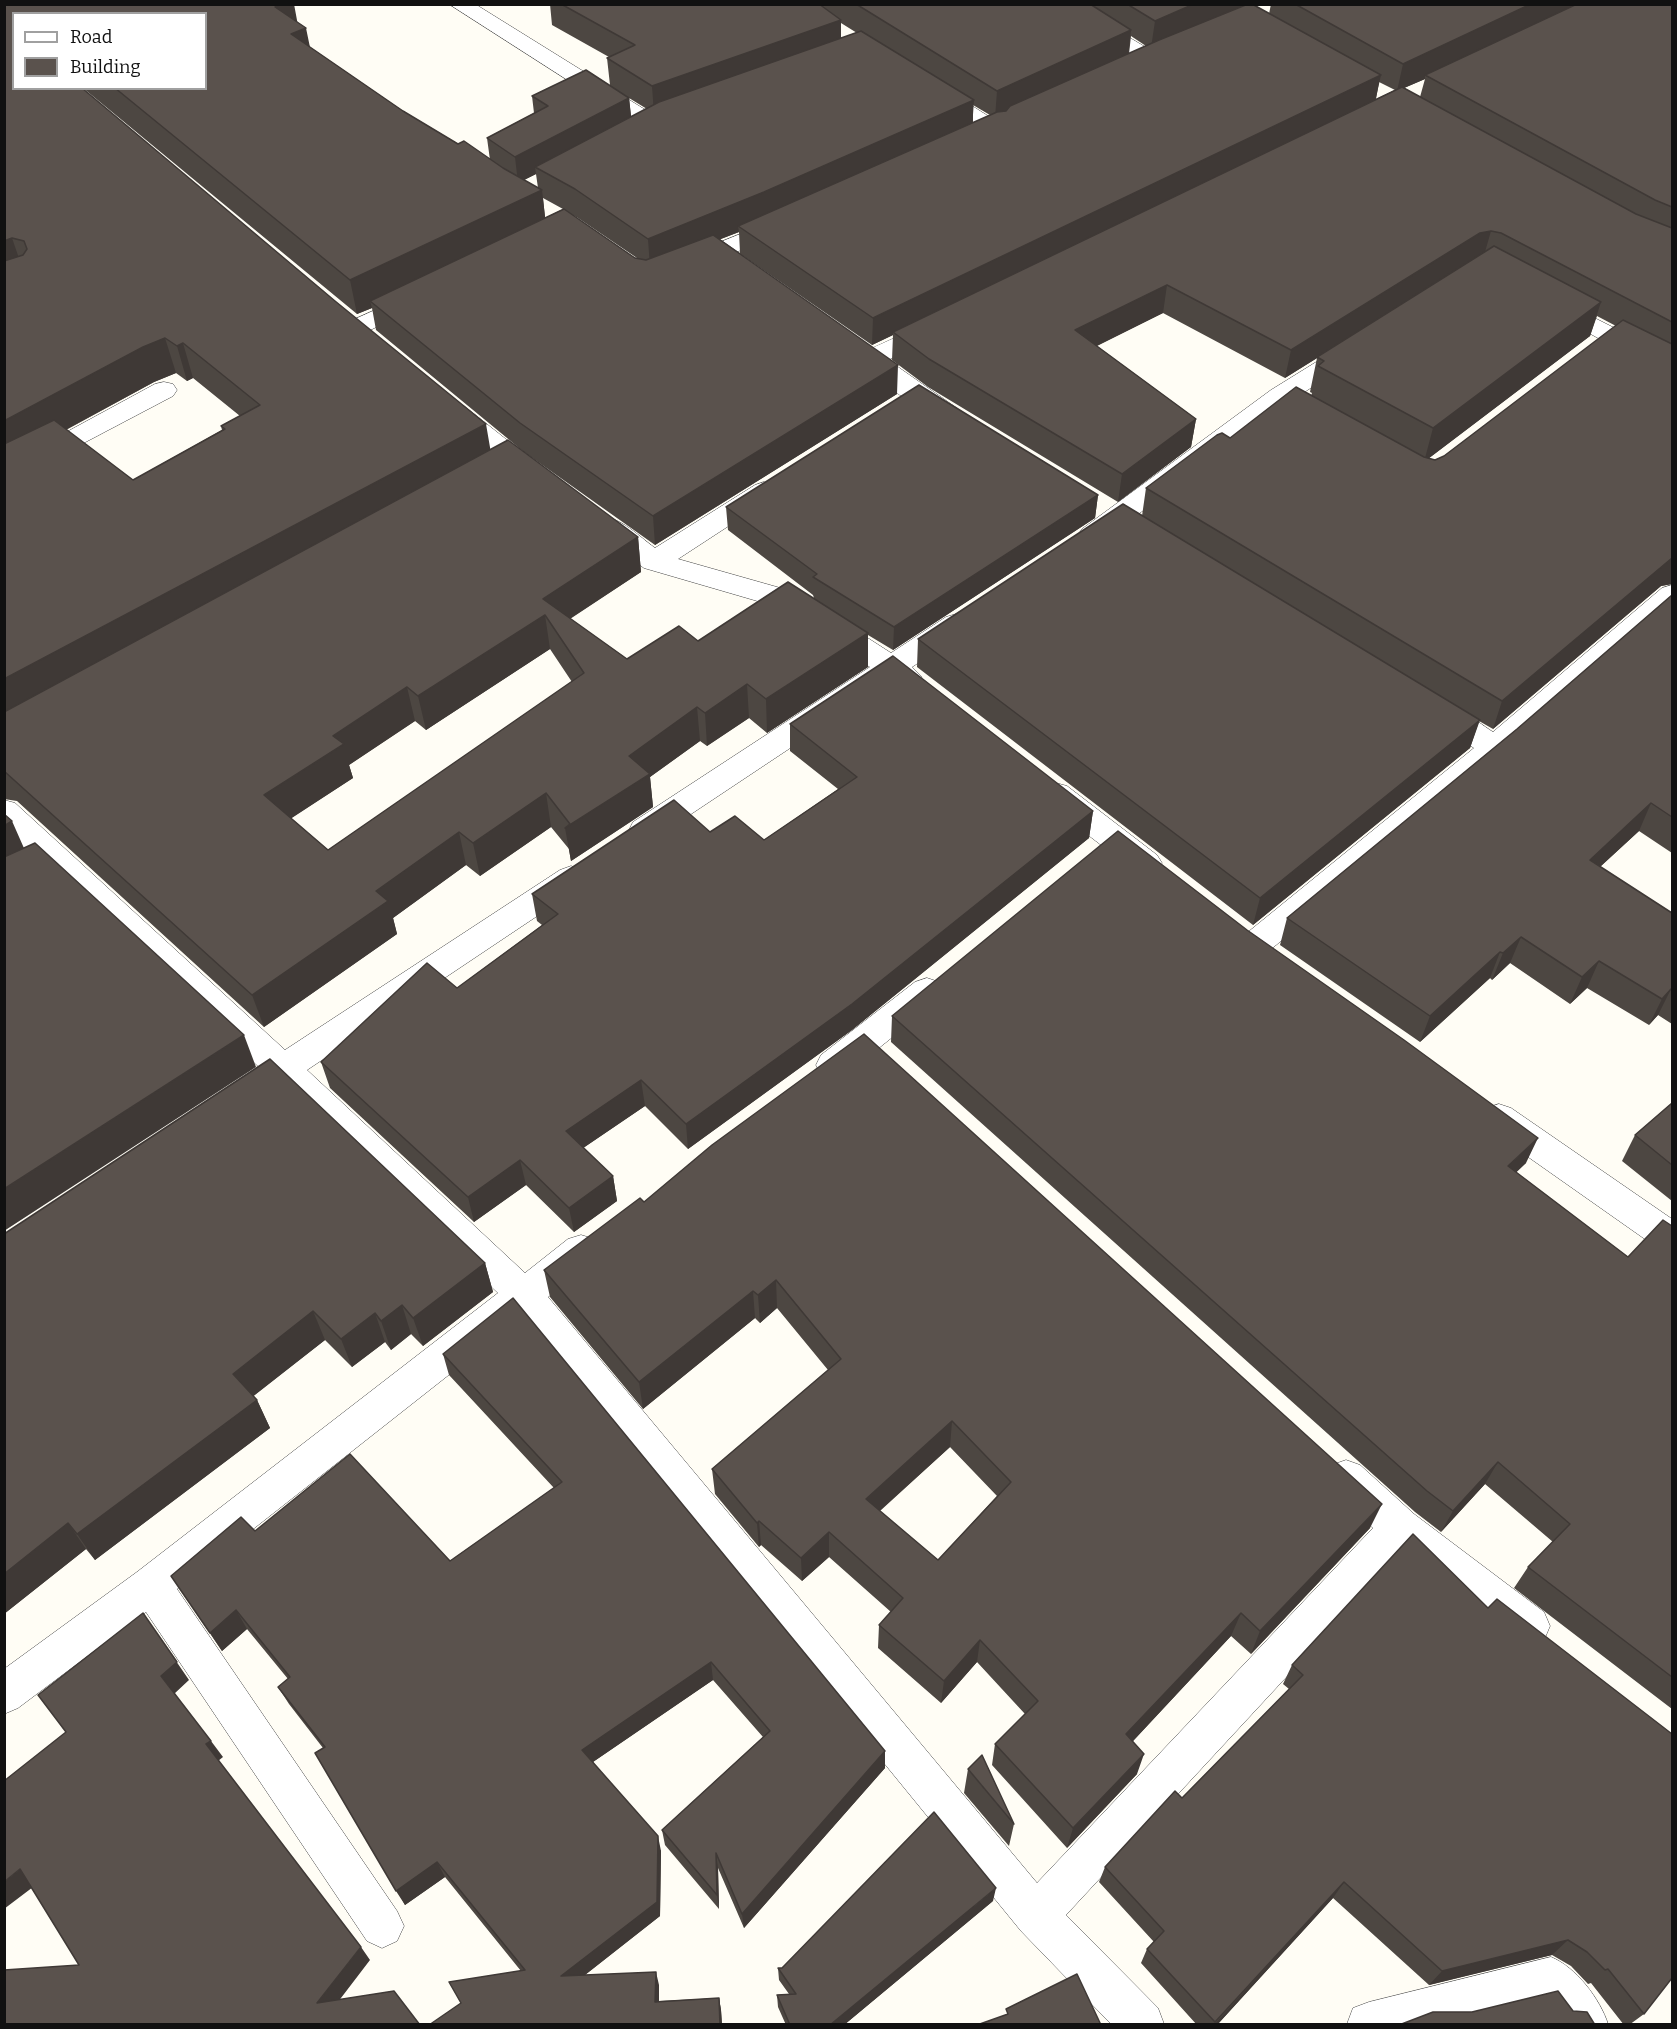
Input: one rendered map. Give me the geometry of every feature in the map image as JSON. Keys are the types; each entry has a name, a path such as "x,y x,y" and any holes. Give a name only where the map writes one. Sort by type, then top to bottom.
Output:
{"street":[{"path":"459,4 652,124"},
{"path":"1057,4 1139,64 1171,51"},
{"path":"920,84 1006,126 975,140"},
{"path":"631,135 674,116"},
{"path":"668,272 728,259 804,215"},
{"path":"380,351 344,322 429,293"},
{"path":"1536,296 1601,342 1672,367"},
{"path":"870,359 956,317"},
{"path":"822,326 870,359 908,402 968,426"},
{"path":"1069,550 1290,402 1377,335"},
{"path":"4,477 164,390"},
{"path":"434,394 503,465 552,488"},
{"path":"654,561 787,476"},
{"path":"582,509 654,561 788,600 892,666 929,694"},
{"path":"1253,945 1495,747 1672,595"},
{"path":"623,844 980,608"},
{"path":"1417,699 1495,747"},
{"path":"1031,774 1170,881"},
{"path":"4,811 284,1068 522,1293 1036,1916 1142,2025"},
{"path":"1086,861 1114,838"},
{"path":"4,885 52,857"},
{"path":"224,1108 593,864"},
{"path":"808,1084 878,1054 948,974"},
{"path":"1477,1102 1672,1239"},
{"path":"4,1694 151,1586 522,1293 608,1231"},
{"path":"1321,1456 1400,1527 1560,1649"},
{"path":"1036,1916 1400,1527"},
{"path":"151,1586 382,1926"},
{"path":"1369,2025 1551,1979 1586,2025"}],"building":[{"path":"4,4 281,4 275,7 306,28 291,34 403,111 458,144 464,141 503,168 542,190 350,280 117,90 207,90 207,12 12,12 12,90 84,90 335,301 486,424 4,679 4,444 54,420 133,480 225,429 221,426 260,405 183,343 177,346 165,338 143,347 4,421 4,261 23,255 27,249 24,241 12,238 4,241"},
{"path":"561,4 819,4 841,20 652,86 607,58 635,45"},
{"path":"856,4 1090,4 1131,30 997,91"},
{"path":"1127,4 1194,4 1155,21"},
{"path":"1252,4 1381,75 873,318 738,226 997,112 1006,111 1010,106 1159,40"},
{"path":"1295,4 1531,4 1403,64"},
{"path":"1577,4 1672,4 1672,207 1655,200 1425,75"},
{"path":"861,31 974,100 764,192 648,239 575,189 535,167 659,102"},
{"path":"586,70 629,98 515,157 487,138 548,106 532,96"},
{"path":"1402,87 1636,214 1672,228 1672,322 1501,233 1491,231 1480,233 1291,350 1167,285 1075,330 1196,419 1122,474 929,359 893,332"},
{"path":"564,209 635,258 646,260 713,235 898,365 653,516 520,423 370,301"},
{"path":"1494,246 1601,302 1433,428 1318,366 1324,361 1317,357"},
{"path":"1623,320 1672,344 1672,558 1502,701 1146,488 1217,435 1222,433 1230,438 1296,387 1424,457 1435,460 1444,456"},
{"path":"919,385 1098,495 894,627 813,577 817,574 726,507"},
{"path":"508,440 638,537 543,599 627,659 679,626 698,641 788,582 868,633 766,699 747,684 705,713 697,707 629,756 650,774 565,828 570,824 546,793 473,843 459,832 376,891 388,901 252,995 4,771 4,712","holes":["545,615 584,673 328,850 264,795 344,744 333,736 407,687 418,696"]},
{"path":"1123,504 1480,720 1260,898 918,639"},
{"path":"1672,595 1672,817 1651,803 1590,860 1672,913 1672,989 1662,999 1599,961 1582,977 1521,937 1503,953 1500,952 1430,1016 1287,918 1517,729"},
{"path":"893,656 1093,811 852,1004 686,1124 641,1080 566,1131 613,1176 569,1208 520,1160 468,1197 321,1062 427,963 457,988 558,914 532,894 674,800 710,832 735,816 764,840 857,777 790,724"},
{"path":"4,814 12,821 4,826"},
{"path":"1118,831 1247,930 1404,1040 1538,1138 1508,1166 1628,1257 1663,1220 1672,1226 1672,1677 1528,1567 1570,1524 1498,1462 1453,1511 1427,1491 892,1016"},
{"path":"35,843 244,1035 4,1189 4,857"},
{"path":"864,1034 1382,1504 1260,1631 1241,1613 1126,1734 1144,1754 1073,1828 995,1744 1038,1701 980,1640 944,1681 879,1625 903,1598 829,1532 801,1558 759,1521 757,1523 712,1469 841,1359 776,1280 758,1295 753,1291 639,1382 544,1270 640,1198 644,1202 712,1145","holes":["952,1421 1011,1482 938,1560 866,1499"]},
{"path":"270,1059 485,1263 413,1318 402,1305 381,1321 375,1313 341,1339 313,1311 233,1374 257,1400 77,1534 68,1523 4,1574 4,1234"},
{"path":"1672,1103 1672,1165 1635,1135"},
{"path":"513,1298 885,1751 742,1914 716,1853 717,1895 662,1830 770,1731 711,1662 582,1750 658,1836 657,1902 561,1976 656,1972 655,2002 719,1998 720,2025 429,2025 461,2003 449,1982 525,1970 437,1862 396,1891 315,1753 325,1747 278,1687 290,1677 236,1610 210,1633 171,1576 241,1517 255,1531 350,1454 450,1561 562,1482 443,1354"},
{"path":"1413,1534 1488,1608 1497,1599 1672,1734 1672,1978 1644,2014 1608,1969 1605,1970 1587,1952 1568,1940 1442,1971 1344,1882 1215,2022 1147,1949 1164,1931 1105,1867 1175,1791 1182,1798 1303,1675 1292,1665"},
{"path":"143,1613 177,1662 161,1676 211,1741 206,1744 361,1947 317,2003 394,1991 420,2025 4,2025 4,1970 79,1965 20,1869 4,1882 4,1781 66,1732 38,1695"},
{"path":"982,1755 1014,1824 968,1769"},
{"path":"934,1812 996,1888 830,2025 790,2025 777,1995 796,1994 778,1968 782,1968"},
{"path":"1077,1974 1101,2025 977,2025 1008,2014 1006,2009"},
{"path":"1558,1991 1573,2011 1587,2012 1595,2025 1399,2025 1433,2012 1472,2012"}]}
